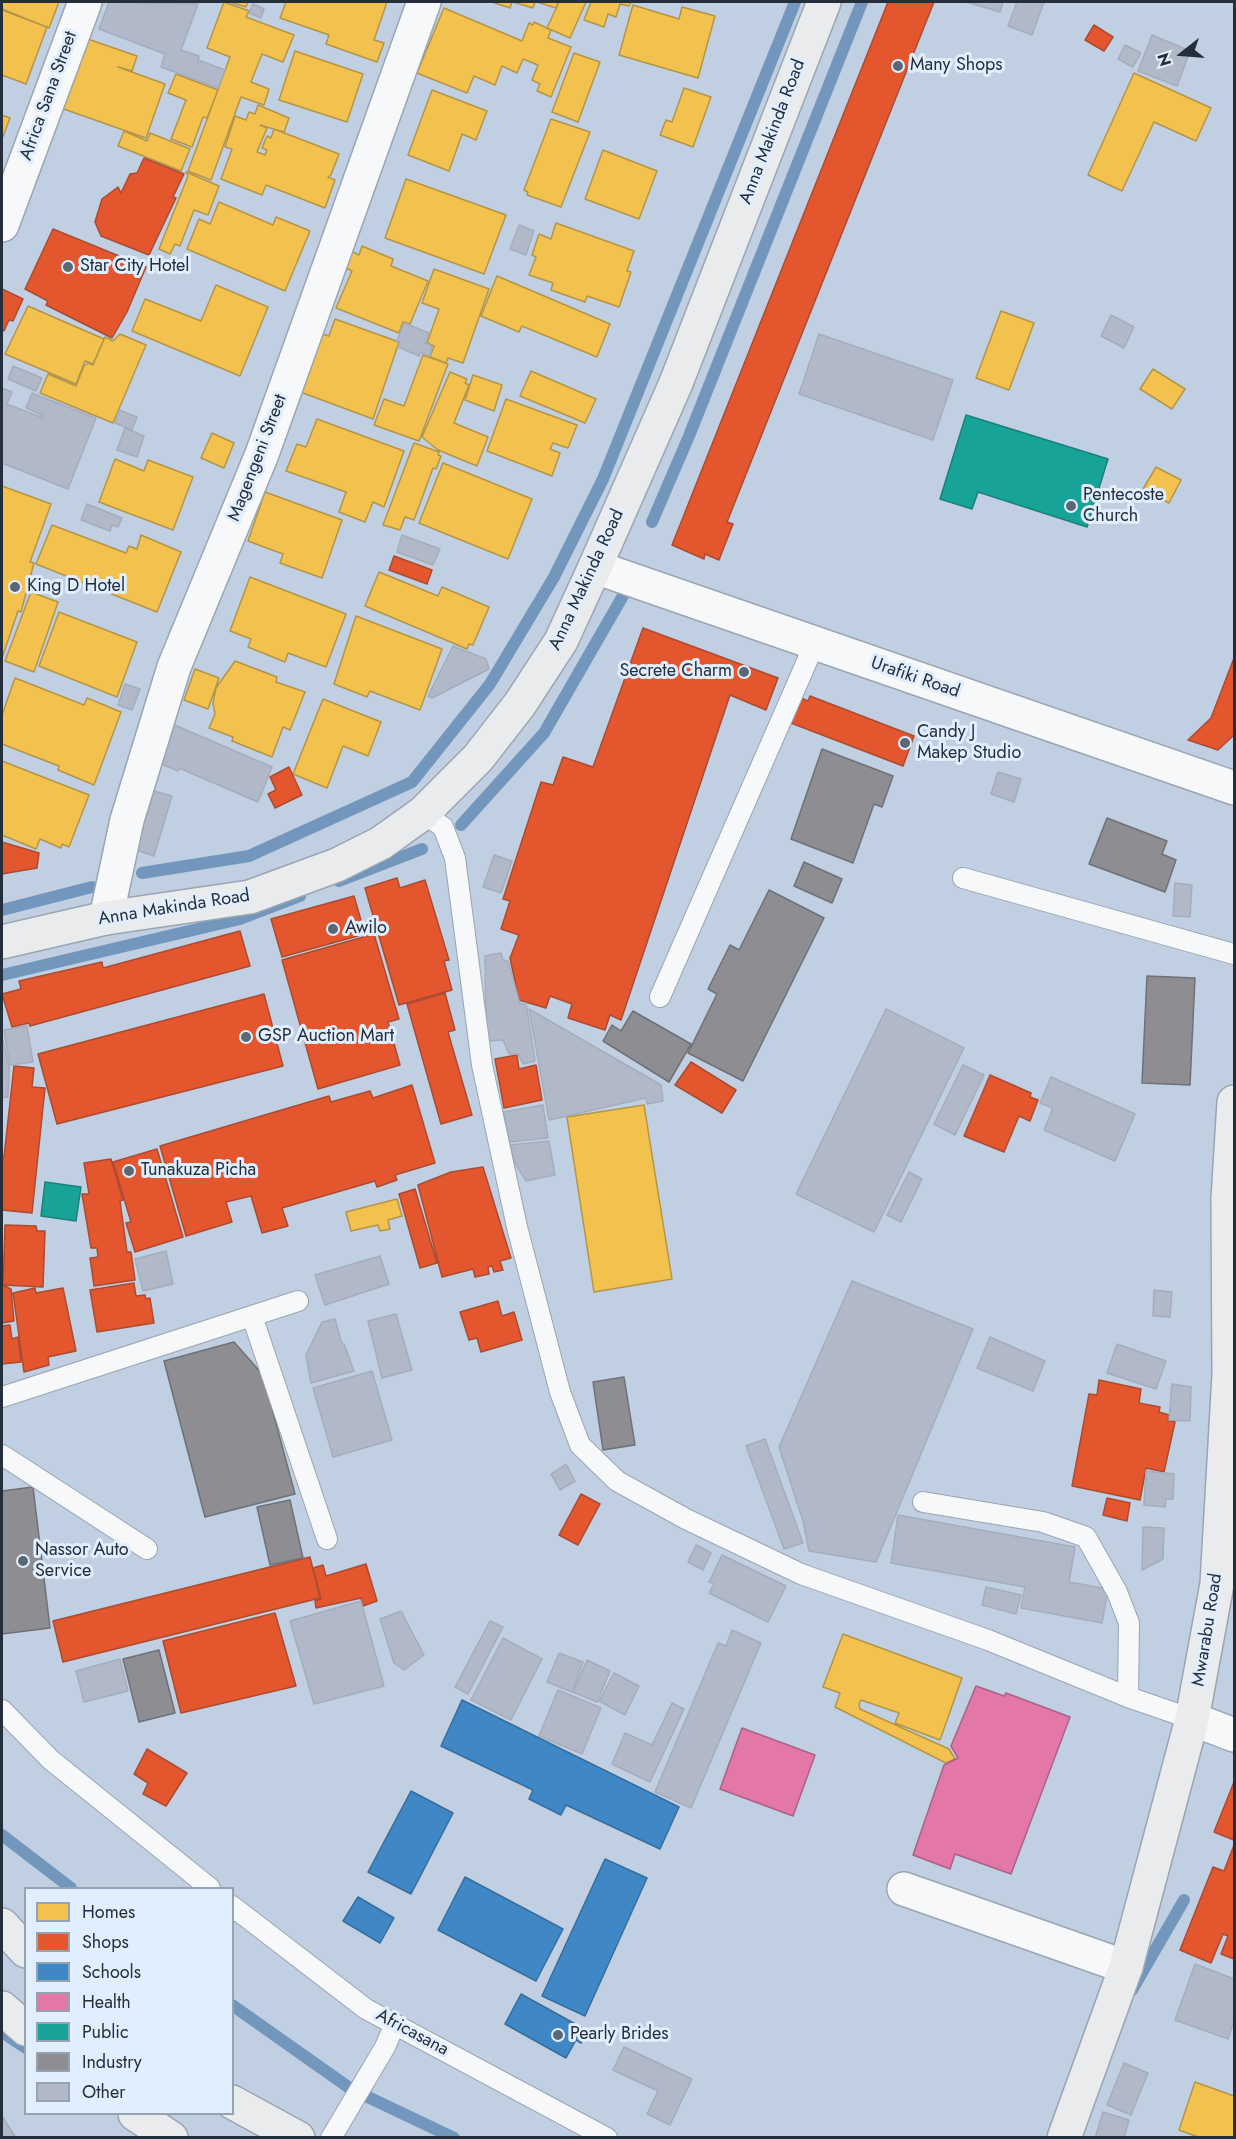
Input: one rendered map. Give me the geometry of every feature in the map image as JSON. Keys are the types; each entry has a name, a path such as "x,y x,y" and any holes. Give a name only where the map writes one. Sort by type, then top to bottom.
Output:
{"street":[{"name":"Africa Sana Street","path":"2,225 85,2"},
{"name":"Magengeni Street","path":"106,918 127,820 174,667 262,454 424,2"},
{"name":"Anna Makinda Road","path":"2,942 106,918 250,897 337,865 381,843 423,813 478,758 520,704 561,641 595,567 676,383 824,2"},
{"name":"Urafiki Road","path":"595,567 1234,788"},
{"name":"Mwarabu Road","path":"1064,2138 1126,1967 1192,1719 1217,1584 1232,1375 1228,1199 1234,1102"},
{"path":"1192,1719 1234,1735"},
{"path":"904,1888 1126,1967"},
{"path":"2,1925 24,1949"},
{"path":"2,2008 24,2027"},
{"path":"234,2103 298,2138"}],"lane":[{"path":"660,997 815,643"},
{"path":"423,813 443,827 455,858 482,1065 520,1238 560,1392 580,1445 617,1480 686,1519 801,1574 988,1640 1128,1697 1192,1719"},
{"path":"963,878 1234,954"},
{"path":"2,1396 298,1301"},
{"path":"252,1316 327,1539"},
{"path":"2,1455 147,1549"},
{"path":"923,1502 1043,1522 1086,1538 1117,1592 1129,1623 1128,1697"},
{"path":"2,1710 51,1760 209,1887"},
{"name":"Africasana","path":"234,1908 366,2009 607,2138"},
{"path":"332,2136 395,2024"}],"building: Homes":[{"path":"2,2 59,2 49,28 2,9"},
{"path":"224,2 249,11 246,17 294,35 283,62 262,54 251,82 269,89 264,105 241,97 211,180 188,171 230,57 207,48"},
{"path":"230,2 248,2 246,7"},
{"path":"286,2 387,2 374,40 384,43 377,62 326,44 329,35 280,18"},
{"path":"492,2 512,2 510,8"},
{"path":"513,2 535,2 533,8"},
{"path":"537,2 558,2 556,8"},
{"path":"559,2 586,2 570,38 547,28"},
{"path":"591,2 631,2 629,6 620,4 616,17 608,14 604,27 584,20"},
{"path":"633,5 679,19 682,7 715,16 698,78 619,55"},
{"path":"444,8 522,41 529,23 533,25 534,22 551,30 548,38 571,47 551,97 537,91 540,84 532,80 538,65 523,59 517,73 502,66 495,85 474,76 467,93 417,73"},
{"path":"2,10 47,27 26,84 2,75"},
{"path":"82,37 137,56 132,71 118,67 165,84 146,138 58,107"},
{"path":"295,51 363,74 347,122 279,100"},
{"path":"574,53 600,62 578,122 552,112"},
{"path":"1134,73 1211,108 1196,141 1154,122 1122,191 1088,175"},
{"path":"176,74 218,90 207,118 203,117 192,147 171,139 186,100 168,93"},
{"path":"684,88 711,97 693,147 660,135 666,120 672,122"},
{"path":"432,90 487,111 476,140 462,134 449,171 408,155"},
{"path":"258,105 289,118 284,132 275,129 339,154 331,175 328,177 335,180 325,208 266,185 262,195 221,179 232,149 225,147 235,116 246,120 249,112 255,114","holes":["260,125 274,129 271,138 267,136 262,148 267,150 265,155 257,152 267,128"]},
{"path":"2,115 10,118 2,139"},
{"path":"551,119 590,132 561,207 527,195 528,192 524,190"},
{"path":"124,131 147,141 150,133 190,149 181,171 118,146"},
{"path":"603,150 657,171 639,219 585,199"},
{"path":"186,172 219,186 208,215 194,210 180,246 175,244 170,254 159,249 188,176"},
{"path":"406,179 506,215 484,274 385,238"},
{"path":"219,202 273,225 276,217 310,231 285,291 187,249 199,219 210,224"},
{"path":"556,223 634,251 627,271 631,272 619,307 587,296 585,302 551,290 553,283 529,275 536,257 532,255 539,234 551,239"},
{"path":"362,246 393,259 391,266 428,281 410,324 403,322 399,333 336,308 352,271 344,267 351,251 359,255"},
{"path":"434,269 489,289 463,363 448,358 446,363 430,357 434,346 427,343 439,309 422,303"},
{"path":"497,276 610,324 597,357 522,326 519,332 481,316"},
{"path":"216,285 268,307 240,376 132,331 145,299 201,321"},
{"path":"28,306 104,339 93,364 85,361 76,384 5,354"},
{"path":"1001,311 1034,323 1009,390 976,378"},
{"path":"335,319 399,342 373,419 295,390 316,332 329,336"},
{"path":"120,334 146,345 113,423 40,393 48,374 76,386 84,366 88,363 93,365 105,337 113,341"},
{"path":"423,355 448,364 419,441 374,425 384,399 404,406"},
{"path":"1153,369 1185,389 1172,409 1140,389"},
{"path":"531,371 596,399 585,423 520,396"},
{"path":"450,372 467,379 465,383 469,385 454,423 488,437 477,466 438,450 422,437"},
{"path":"473,375 502,385 494,411 465,400"},
{"path":"506,399 577,425 568,448 553,443 550,449 560,453 552,476 487,451"},
{"path":"317,419 404,451 384,507 373,502 365,522 339,512 346,492 286,471 297,444 306,447"},
{"path":"212,433 234,443 224,468 201,458"},
{"path":"414,443 439,452 438,455 441,456 436,469 433,468 414,520 405,517 400,530 383,525"},
{"path":"115,459 144,471 148,460 193,477 173,530 99,502"},
{"path":"443,463 532,499 508,559 419,523"},
{"path":"1156,467 1181,480 1169,503 1143,489"},
{"name":"King D Hotel","path":"2,486 51,504 30,562 34,563 21,612 18,611 2,658"},
{"path":"265,492 342,520 322,578 280,563 283,554 248,541"},
{"path":"52,525 126,553 129,546 137,549 141,535 181,552 157,612 36,564"},
{"path":"379,572 438,596 442,587 489,607 473,645 469,644 467,649 365,606"},
{"path":"250,577 346,614 326,667 288,653 285,662 248,647 251,639 230,631"},
{"path":"31,592 58,602 34,672 5,661"},
{"path":"59,612 137,642 117,697 39,666"},
{"path":"356,616 442,649 420,710 370,691 367,697 334,684"},
{"path":"235,661 277,677 276,682 305,692 290,730 283,727 272,757 232,741 233,737 209,728 215,714 213,703 216,688"},
{"path":"195,669 219,678 208,709 184,700"},
{"path":"15,678 84,705 87,698 121,712 94,785 58,770 59,766 2,744 2,715"},
{"path":"323,699 381,722 368,756 343,746 327,788 293,774"},
{"path":"2,761 89,795 69,847 62,844 61,848 40,839 36,849 2,835"},
{"path":"644,1105 672,1279 594,1292 567,1117"},
{"path":"397,1199 402,1216 388,1220 390,1229 380,1231 378,1225 351,1231 346,1212"},
{"path":"843,1634 962,1678 940,1740 895,1723 899,1713 861,1700 859,1704 860,1709 949,1749 955,1759 946,1763 835,1707 840,1693 823,1687"},
{"path":"1195,2082 1234,2096 1234,2138 1201,2138 1179,2130"}],"building: Shops":[{"path":"888,2 934,2 727,522 733,524 719,560 705,554 704,559 672,545"},
{"path":"1094,25 1113,37 1104,51 1085,40"},
{"path":"144,158 184,174 173,197 176,198 149,255 101,236 95,222 102,199 118,187 121,193 130,174 137,173"},
{"path":"53,229 146,267 127,312 112,338 46,305 48,301 25,289"},
{"path":"2,289 23,299 13,321 9,320 4,331 2,329"},
{"path":"394,556 432,570 427,584 389,570"},
{"path":"643,628 778,678 766,710 730,695 621,1020 610,1015 605,1030 568,1018 572,1004 550,996 546,1008 519,1000 510,958 519,935 501,929 510,901 503,899 541,782 553,785 563,757 593,767"},
{"path":"1234,658 1234,735 1218,750 1188,740 1211,718"},
{"path":"810,696 914,736 903,766 791,723 801,698 808,701"},
{"path":"289,767 302,795 275,808 268,794 276,790 270,777"},
{"path":"2,842 39,853 37,868 2,874"},
{"path":"397,878 400,888 425,880 449,960 444,961 452,990 399,1005 365,888"},
{"path":"354,896 365,934 282,957 271,919"},
{"path":"240,931 250,966 30,1026 29,1023 12,1027 2,994 21,989 19,981 102,962 103,968"},
{"path":"374,934 399,1019 388,1022 400,1065 318,1089 282,960"},
{"path":"445,993 455,1030 448,1032 472,1115 441,1124 407,1004"},
{"path":"264,994 283,1066 57,1124 38,1054"},
{"path":"517,1055 519,1069 536,1065 542,1100 504,1108 495,1059"},
{"path":"691,1062 736,1090 722,1113 675,1085"},
{"path":"14,1066 34,1068 32,1087 45,1088 32,1213 2,1210 2,1157 4,1157"},
{"path":"990,1075 1031,1093 1030,1097 1038,1100 1030,1121 1019,1116 1004,1152 964,1136"},
{"path":"412,1085 435,1163 395,1175 397,1180 377,1187 375,1181 282,1208 288,1226 262,1233 251,1196 226,1202 232,1222 186,1236 160,1146 329,1096 331,1102 370,1091 373,1098"},
{"path":"157,1149 183,1237 135,1252 126,1223 131,1222 113,1162"},
{"path":"111,1159 123,1200 120,1201 127,1252 131,1252 135,1280 94,1286 90,1258 98,1257 97,1248 91,1248 82,1194 89,1194 84,1163"},
{"path":"483,1167 511,1258 500,1261 503,1270 494,1272 492,1266 488,1267 489,1274 475,1277 473,1269 442,1277 418,1185 451,1172"},
{"path":"415,1189 437,1263 420,1268 399,1194"},
{"path":"5,1225 36,1226 37,1231 45,1231 43,1287 3,1285"},
{"path":"134,1283 136,1296 145,1295 146,1299 150,1298 154,1323 97,1332 90,1290"},
{"path":"2,1285 11,1289 14,1321 2,1323"},
{"path":"35,1288 36,1293 63,1288 76,1351 48,1357 49,1365 24,1372 13,1293"},
{"path":"498,1301 502,1316 514,1312 522,1340 481,1352 477,1338 469,1340 460,1312"},
{"path":"10,1325 12,1339 18,1337 21,1362 2,1364 2,1326"},
{"path":"1099,1380 1141,1389 1139,1403 1160,1407 1159,1412 1169,1415 1168,1420 1175,1422 1164,1472 1146,1468 1140,1500 1072,1486 1089,1394 1097,1395"},
{"path":"581,1494 600,1504 578,1545 559,1535"},
{"path":"1107,1498 1130,1503 1127,1521 1103,1515"},
{"path":"310,1557 320,1598 63,1662 53,1621"},
{"path":"366,1564 377,1601 363,1606 361,1598 316,1608 315,1601 321,1599 313,1568 323,1565 326,1576"},
{"path":"275,1613 296,1686 181,1713 163,1641"},
{"path":"147,1749 187,1773 166,1806 143,1794 148,1783 134,1774"},
{"path":"1234,1782 1234,1840 1214,1832"},
{"path":"1234,1845 1234,1959 1221,1954 1228,1936 1223,1934 1211,1963 1180,1950 1213,1867 1224,1871"}],"building: Schools":[{"path":"462,1700 679,1807 660,1849 566,1805 561,1815 529,1799 533,1790 441,1746"},
{"path":"411,1791 453,1813 411,1894 368,1872"},
{"path":"605,1859 647,1878 585,2016 542,1996"},
{"path":"465,1877 563,1929 536,1981 438,1930"},
{"path":"358,1897 394,1918 380,1943 343,1921"},
{"path":"521,1994 588,2031 581,2043 576,2040 566,2058 505,2024"}],"building: Health":[{"path":"976,1686 1004,1696 1006,1693 1070,1717 1011,1874 955,1854 950,1869 913,1855 944,1765 958,1758 951,1746"},
{"path":"742,1728 815,1755 793,1816 720,1789"}],"building: Public":[{"path":"966,415 1108,459 1087,527 978,492 972,509 940,499"},
{"path":"45,1182 81,1187 76,1221 41,1216"}],"building: Industry":[{"path":"822,749 893,776 882,807 874,804 853,863 791,839"},
{"path":"1107,818 1167,841 1162,854 1176,860 1165,892 1089,864"},
{"path":"804,862 842,879 832,903 794,886"},
{"path":"769,890 824,918 743,1081 688,1053 717,994 708,989 730,945 739,950"},
{"path":"1147,976 1195,978 1190,1085 1142,1083"},
{"path":"633,1011 691,1044 669,1082 603,1041 612,1025 621,1031"},
{"path":"234,1342 263,1375 295,1494 205,1517 164,1361"},
{"path":"624,1377 635,1445 603,1450 593,1382"},
{"path":"33,1487 50,1628 2,1634 2,1491"},
{"path":"290,1500 303,1558 270,1565 257,1507"},
{"path":"159,1650 175,1713 139,1722 123,1659"}],"building: Other":[{"path":"109,2 198,4 181,50 199,56 198,60 225,70 218,88 161,67 165,54 99,29"},
{"path":"966,2 1003,2 1000,12"},
{"path":"1017,2 1044,2 1032,35 1008,26"},
{"path":"253,4 264,9 261,18 249,13"},
{"path":"1152,35 1190,51 1177,86 1138,71"},
{"path":"1125,45 1141,53 1133,67 1118,59"},
{"path":"519,225 534,231 526,255 510,249"},
{"path":"1111,315 1134,327 1124,348 1101,336"},
{"path":"404,323 429,333 425,343 432,346 430,356 420,352 419,356 398,347 400,342 397,341"},
{"path":"819,334 953,380 933,440 799,394"},
{"path":"13,366 42,378 36,391 8,379"},
{"path":"2,388 12,392 7,404 43,418 44,416 26,408 32,393 96,418 68,489 2,463"},
{"path":"119,410 137,417 132,430 115,423"},
{"path":"125,428 144,436 137,457 117,450"},
{"path":"87,504 122,518 118,527 112,525 110,531 81,520"},
{"path":"402,535 440,549 433,565 397,552"},
{"path":"453,646 486,659 489,669 432,698 428,696"},
{"path":"125,684 140,689 132,710 118,705"},
{"path":"170,723 272,767 258,802 179,768 178,771 154,761"},
{"path":"998,772 1021,779 1014,802 991,794"},
{"path":"154,791 172,796 154,856 136,850"},
{"path":"494,855 512,861 501,893 483,887"},
{"path":"1175,883 1192,885 1190,917 1173,916"},
{"path":"501,953 503,960 508,961 520,1004 526,1003 535,1061 523,1064 518,1054 509,1054 503,1040 486,1041 485,956"},
{"path":"529,1009 661,1085 663,1101 647,1104 646,1098 549,1120"},
{"path":"886,1009 964,1048 874,1232 796,1194"},
{"path":"27,1026 33,1062 10,1065 4,1030"},
{"path":"2,1036 9,1068 8,1097 2,1098"},
{"path":"963,1065 984,1075 955,1135 934,1124"},
{"path":"1051,1077 1135,1114 1115,1161 1044,1130 1053,1108 1040,1103"},
{"path":"543,1105 548,1138 510,1142 503,1112"},
{"path":"549,1141 555,1175 526,1181 516,1165 510,1145"},
{"path":"909,1172 922,1179 901,1222 887,1215"},
{"path":"166,1251 173,1284 143,1291 135,1259"},
{"path":"380,1256 389,1284 325,1305 315,1275"},
{"path":"852,1281 973,1329 876,1562 809,1551 803,1521 779,1447"},
{"path":"1154,1290 1172,1292 1170,1317 1153,1316"},
{"path":"396,1314 412,1370 382,1378 368,1321"},
{"path":"335,1319 342,1344 344,1344 354,1371 311,1383 306,1355 322,1322"},
{"path":"990,1337 1045,1361 1033,1391 977,1368"},
{"path":"1117,1344 1166,1361 1156,1389 1107,1373"},
{"path":"372,1371 392,1440 333,1457 313,1388"},
{"path":"1172,1384 1191,1387 1190,1421 1169,1420"},
{"path":"765,1439 803,1543 784,1549 746,1446"},
{"path":"566,1464 575,1481 560,1490 551,1474"},
{"path":"1146,1471 1174,1474 1173,1499 1166,1499 1165,1507 1144,1505"},
{"path":"898,1515 1075,1547 1069,1582 1108,1589 1102,1623 1021,1608 1025,1587 891,1563"},
{"path":"1143,1527 1164,1528 1163,1559 1142,1570"},
{"path":"696,1545 711,1553 703,1570 688,1562"},
{"path":"722,1555 786,1586 768,1622 709,1593 714,1584 709,1582"},
{"path":"986,1587 1021,1595 1016,1614 982,1605"},
{"path":"361,1601 384,1686 314,1704 290,1621"},
{"path":"401,1611 424,1655 404,1670 394,1663 380,1619"},
{"path":"490,1621 503,1627 468,1694 455,1687"},
{"path":"732,1630 761,1643 691,1808 655,1792 718,1643 726,1646"},
{"path":"503,1638 542,1659 511,1720 471,1700"},
{"path":"559,1653 583,1662 572,1692 547,1682"},
{"path":"120,1659 128,1691 84,1702 76,1671"},
{"path":"587,1660 610,1671 597,1702 573,1692"},
{"path":"614,1673 639,1686 625,1715 599,1701"},
{"path":"558,1690 601,1708 582,1754 539,1736"},
{"path":"672,1703 684,1709 650,1782 612,1764 625,1733 652,1745"},
{"path":"1195,1964 1234,1979 1234,2021 1228,2039 1175,2020"},
{"path":"624,2047 692,2079 670,2125 647,2114 658,2091 613,2070"},
{"path":"1124,2063 1148,2073 1131,2115 1107,2105"},
{"path":"1103,2112 1129,2120 1124,2138 1095,2138"},
{"path":"2,2116 16,2138 2,2138"}],"waterway":[{"path":"142,873 249,856 412,782 490,684 554,577 603,479 795,2"},
{"path":"652,522 689,436 862,2"},
{"path":"461,825 544,733 624,594"},
{"path":"339,881 422,849"},
{"path":"2,910 92,887"},
{"path":"2,975 240,919 300,896"},
{"path":"2,1835 70,1887"},
{"path":"1132,1990 1184,1900"},
{"path":"234,2006 351,2089 454,2138"},
{"path":"2,2032 24,2047"}],"place":[{"name":"Many Shops","path":"898,66"},
{"name":"Star City Hotel","path":"68,267"},
{"name":"Pentecoste Church","path":"1071,506"},
{"name":"King D Hotel","path":"15,587"},
{"name":"Secrete Charm","path":"744,672"},
{"name":"Candy J Makep Studio","path":"905,743"},
{"name":"Awilo","path":"333,929"},
{"name":"GSP Auction Mart","path":"246,1037"},
{"name":"Tunakuza Picha","path":"129,1171"},
{"name":"Nassor Auto Service","path":"23,1561"},
{"name":"Pearly Brides","path":"558,2035"}]}
